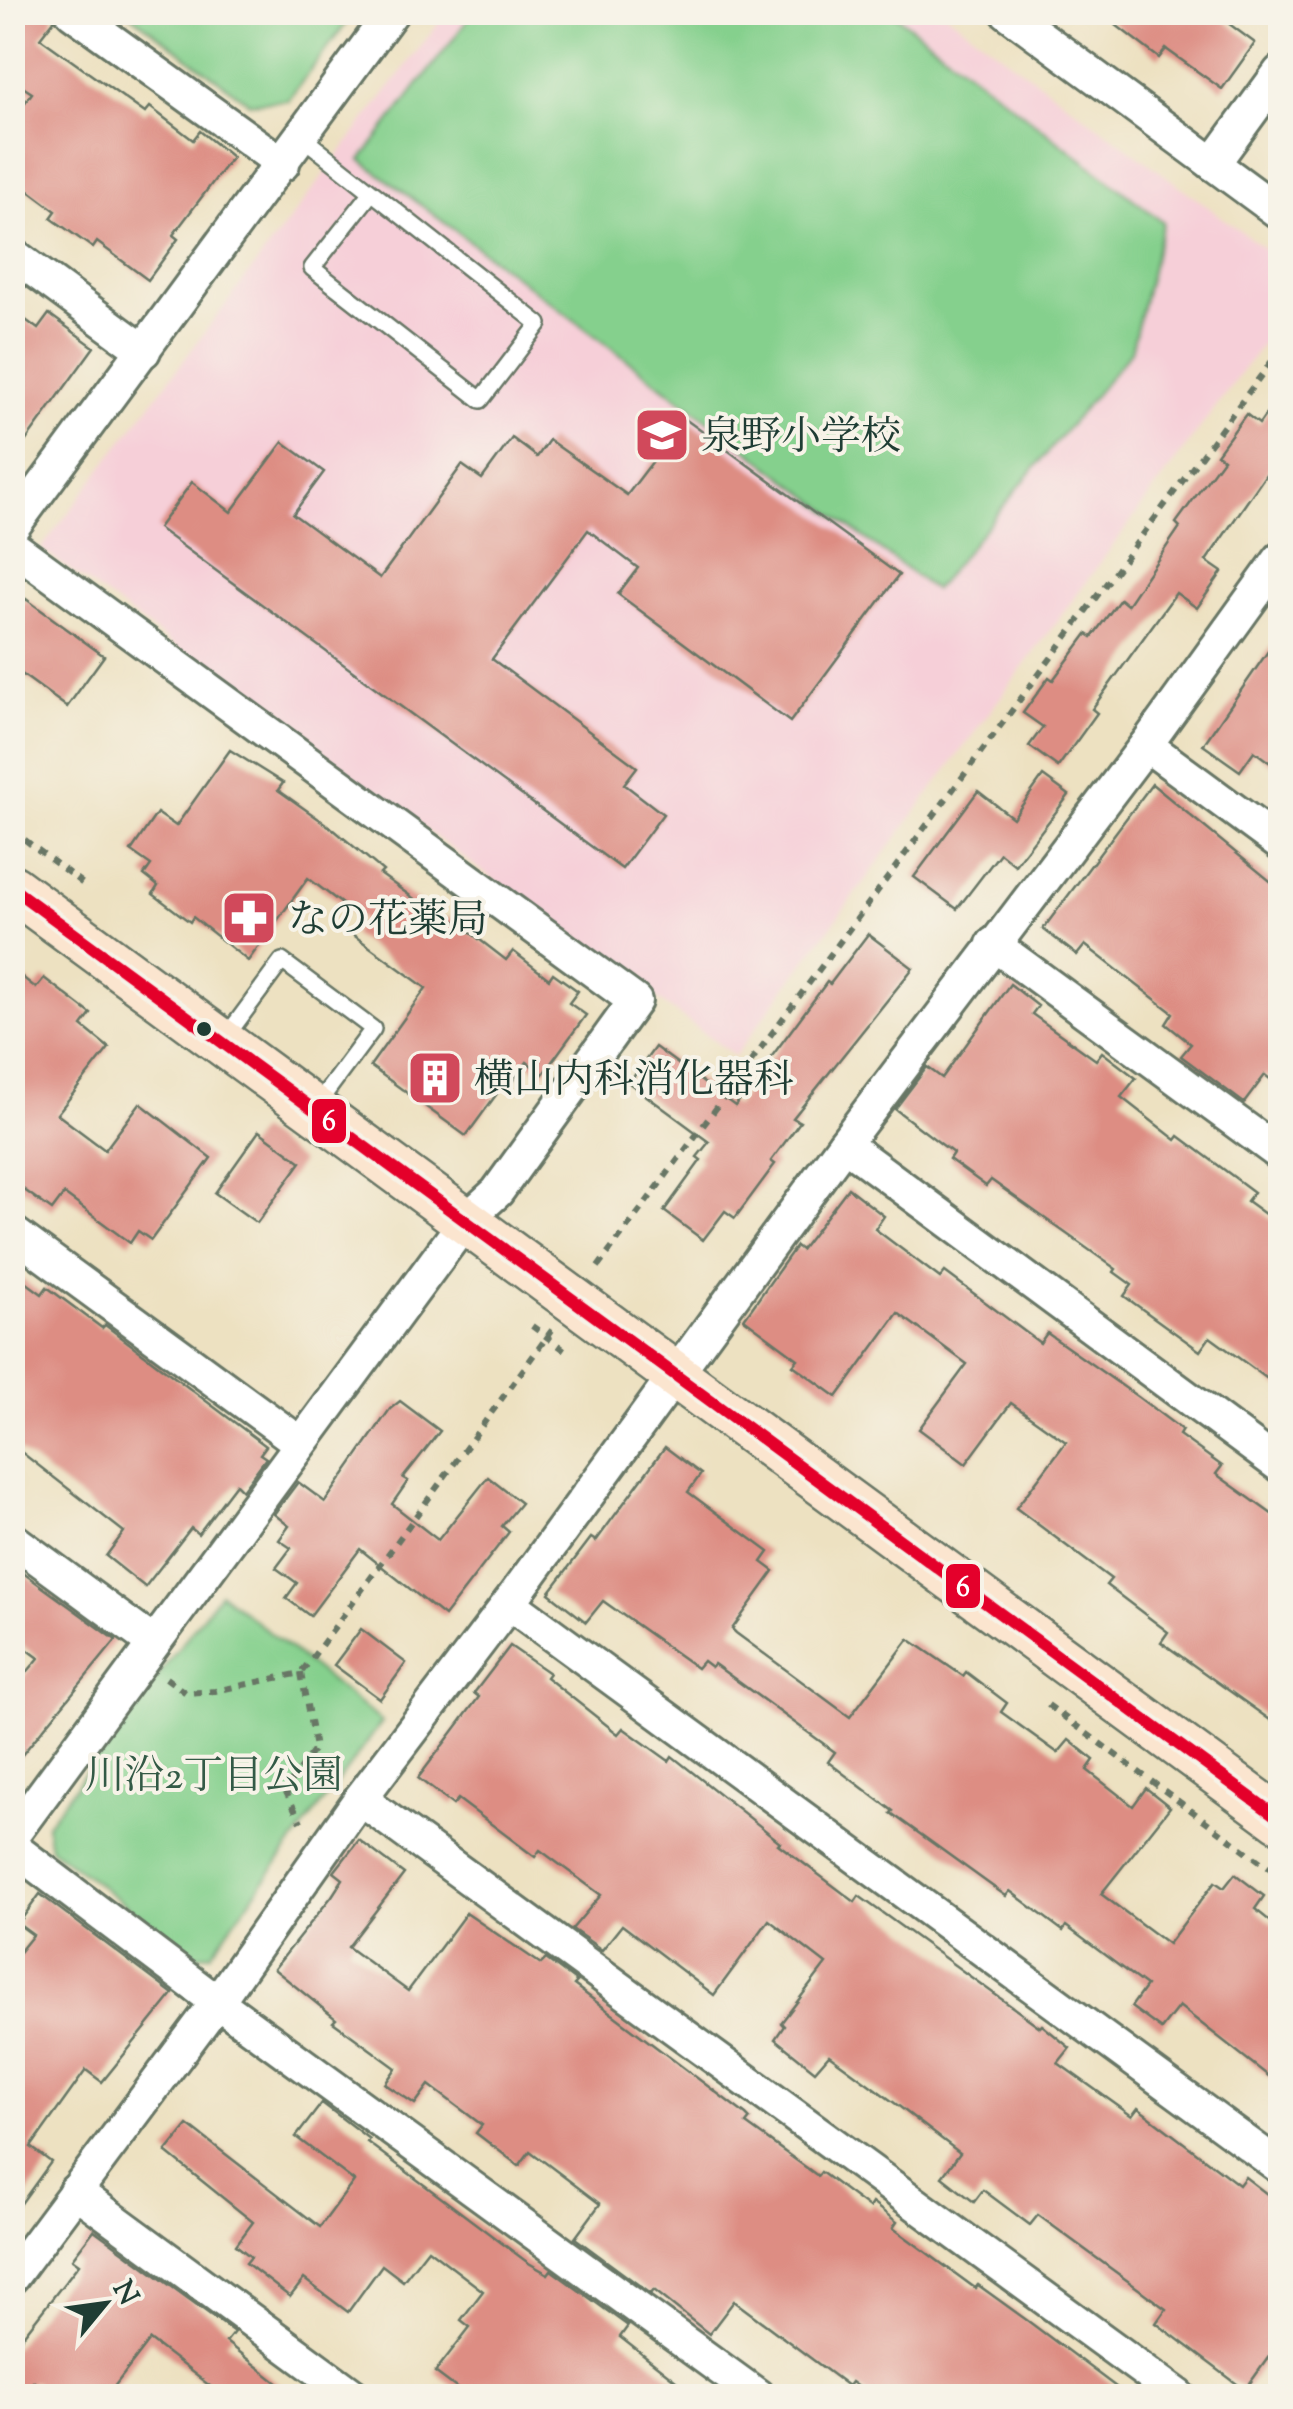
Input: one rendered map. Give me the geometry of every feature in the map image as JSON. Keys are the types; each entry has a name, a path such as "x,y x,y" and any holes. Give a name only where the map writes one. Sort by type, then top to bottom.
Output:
{"street":[{"path":"72,12 292,150"},
{"path":"12,528 392,12"},
{"path":"1007,12 1280,214"},
{"path":"1213,164 1280,72"},
{"path":"12,254 144,351"},
{"path":"12,546 635,1002 497,1192 466,1220 300,1442 12,1836"},
{"path":"12,2277 217,2002 360,1798 509,1603 1280,558"},
{"path":"1146,744 1280,844"},
{"path":"12,888 1280,1819"},
{"path":"993,944 1280,1154"},
{"path":"844,1144 1280,1466"},
{"path":"12,1232 300,1442"},
{"path":"12,1539 147,1650"},
{"path":"509,1603 1280,2167"},
{"path":"360,1798 1179,2396"},
{"path":"12,1847 217,2002 758,2396"},
{"path":"75,2192 354,2396"}],"lane":[{"path":"292,150 372,192 539,324 481,400 312,268 372,192"},
{"path":"222,1041 282,961 373,1028 314,1108"}],"path":[{"path":"147,1650 186,1693 301,1673 573,1300 1280,350"},
{"path":"301,1673 315,1748 286,1790 297,1818 325,1848"}],"shaded area":[{"name":"泉野小学校","path":"446,13 945,13 1280,260 1280,320 735,1056 41,549"}],"green space":[{"path":"128,13 354,13 288,100 249,103"},
{"path":"473,13 893,13 1163,222 1131,351 934,590 361,160"},
{"name":"川沿2丁目公園","path":"220,1593 382,1722 211,1953 193,1956 50,1848 46,1825"}],"building":[{"path":"12,12 52,12 54,20 40,38 145,113 150,107 193,140 200,131 232,157 173,235 178,239 148,280 97,242 93,248 51,218 56,211 12,178 12,120 32,93 12,80"},
{"path":"1099,12 1213,12 1255,43 1222,89 1166,49 1159,58"},
{"path":"12,310 38,329 49,314 94,347 12,460"},
{"path":"1280,394 1280,454 1206,561 1222,572 1197,608 1176,593 1092,709 1097,713 1058,767 1029,746 1043,727 1023,713 1049,677 1053,680 1087,634 1092,637 1120,599 1127,605 1180,527 1176,523 1223,459 1217,454 1246,414 1259,424"},
{"path":"685,419 899,575 790,722 618,594 638,568 588,530 492,659 637,767 624,784 663,814 622,869 158,528 192,482 231,512 283,442 324,472 293,514 380,578 462,465 482,479 512,438 537,457 549,440 627,495"},
{"path":"26,599 104,656 67,707 12,667 12,617"},
{"path":"1280,634 1280,770 1254,751 1240,771 1203,745"},
{"path":"230,750 283,783 278,790 333,829 383,871 380,874 445,921 449,916 506,960 513,951 549,979 553,973 578,991 569,1003 586,1015 543,1074 527,1062 508,1087 504,1084 466,1136 370,1066 426,988 352,934 363,920 308,878 248,961 193,917 190,922 153,894 158,886 144,875 151,865 131,851 157,813 176,826"},
{"path":"1043,776 1069,795 1015,865 1000,853 957,909 914,877 978,791 1013,818"},
{"path":"1152,784 1280,889 1280,1087 1265,1075 1244,1103 1181,1056 1191,1044 1166,1024 1173,1013 1085,945 1077,955 1043,929"},
{"path":"868,934 913,968 793,1118 800,1122 735,1218 725,1211 703,1240 664,1211 701,1160 697,1157 709,1142 629,1083 655,1047 735,1106 827,982 830,984"},
{"path":"12,969 36,988 44,978 91,1014 82,1026 109,1048 57,1114 105,1150 140,1103 211,1158 151,1240 138,1231 130,1243 64,1194 52,1210 12,1181"},
{"path":"1010,984 1038,1006 1032,1014 1096,1060 1102,1052 1136,1078 1121,1097 1176,1140 1179,1136 1254,1192 1247,1201 1280,1225 1280,1388 1210,1337 1200,1351 1124,1296 1132,1285 1114,1272 1116,1269 991,1180 986,1186 949,1159 953,1153 895,1109 927,1067 942,1078"},
{"path":"259,1131 301,1162 257,1223 215,1193"},
{"path":"848,1188 884,1216 875,1229 940,1278 945,1272 1040,1343 1047,1333 1138,1397 1182,1430 1179,1435 1222,1466 1216,1474 1280,1520 1280,1727 1161,1642 1168,1632 1106,1585 1111,1579 1016,1508 1066,1442 1011,1403 966,1464 919,1429 967,1364 898,1313 837,1397 793,1365 798,1359 744,1319 796,1246 801,1250"},
{"path":"12,1272 42,1294 47,1287 102,1328 105,1325 266,1446 260,1454 266,1458 242,1490 236,1484 198,1534 191,1528 145,1587 106,1556 124,1532 12,1445"},
{"path":"400,1401 440,1431 403,1478 408,1481 392,1504 438,1540 488,1477 521,1503 502,1526 509,1532 444,1616 360,1549 310,1616 286,1598 297,1583 276,1568 291,1548 279,1540 289,1526 274,1514 298,1482 325,1502 390,1409"},
{"path":"665,1447 701,1474 688,1492 769,1552 762,1562 774,1571 732,1629 736,1633 850,1717 909,1639 963,1676 966,1672 1007,1703 1001,1712 1058,1753 1069,1740 1094,1760 1087,1770 1133,1806 1146,1788 1170,1807 1101,1894 1168,1944 1215,1882 1224,1888 1235,1874 1264,1896 1255,1909 1280,1929 1280,2085 1179,2006 1161,2029 1131,2007 1146,1986 1066,1926 1063,1931 1010,1891 1006,1896 891,1813 828,1762 835,1752 714,1664 711,1667 703,1661 697,1668 603,1601 586,1622 549,1593 591,1538 596,1541"},
{"path":"12,1565 116,1640 12,1767 12,1690 39,1658 12,1638"},
{"path":"361,1629 406,1663 380,1699 334,1665"},
{"path":"510,1646 549,1673 546,1677 618,1734 623,1728 669,1761 672,1756 855,1902 859,1896 1042,2025 1070,2048 1058,2063 1132,2116 1138,2108 1239,2185 1245,2177 1280,2204 1280,2341 1245,2390 1156,2323 1166,2309 1038,2215 1030,2225 983,2190 974,2202 942,2177 960,2153 896,2104 829,2055 815,2071 775,2039 784,2026 781,2023 826,1964 769,1920 714,1995 622,1925 602,1950 572,1929 601,1895 540,1850 535,1857 458,1799 453,1805 418,1778 479,1697 474,1693"},
{"path":"359,1840 404,1874 348,1947 408,1991 466,1913 541,1964 546,1959 577,1982 574,1985 746,2115 750,2119 746,2124 869,2208 872,2203 897,2222 893,2228 975,2288 978,2285 1128,2396 870,2396 851,2382 848,2386 734,2301 709,2334 654,2290 651,2294 575,2238 600,2204 530,2151 519,2166 476,2133 482,2125 429,2085 415,2104 385,2084 396,2068 333,2022 336,2019 274,1969 332,1896 343,1879 334,1872"},
{"path":"40,1894 173,1994 102,2082 86,2070 31,2147 51,2162 12,2216 12,1961 33,1935 18,1924"},
{"path":"322,2103 369,2139 367,2142 527,2262 548,2274 551,2270 628,2326 620,2337 695,2396 467,2396 435,2372 470,2327 461,2320 483,2291 428,2249 403,2281 382,2265 348,2312 304,2279 290,2297 246,2263 251,2257 236,2245 253,2222 166,2152 188,2125 320,2227 354,2181 296,2137"},
{"path":"94,2230 234,2332 226,2342 294,2396 223,2396 150,2340 107,2396 53,2396 33,2381 21,2396 12,2396 12,2350 79,2264 72,2259"}],"transit line":[{"name":"6","path":"12,888 1280,1819"}],"place":[{"name":"泉野小学校","path":"662,435"},
{"name":"なの花薬局","path":"249,918"},
{"name":"横山内科消化器科","path":"435,1078"}]}
